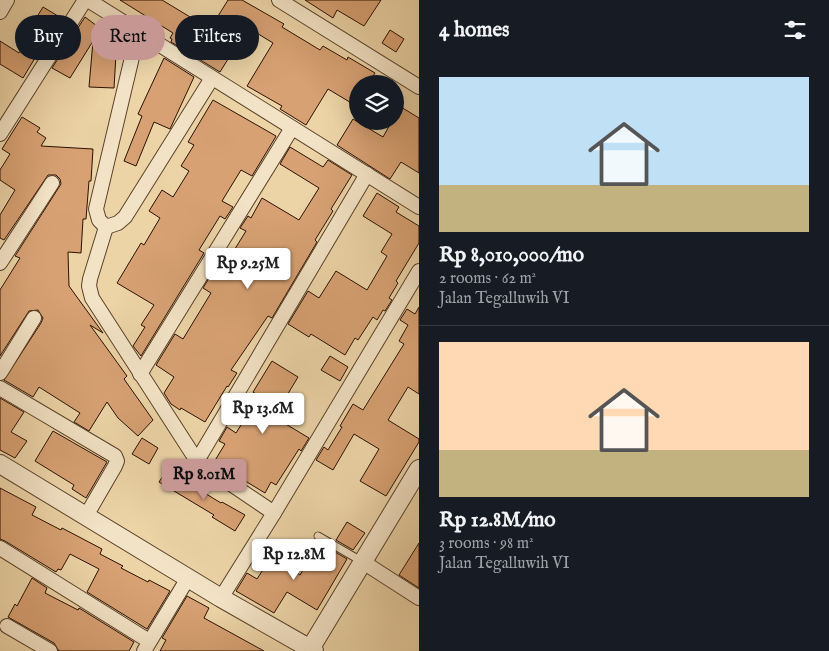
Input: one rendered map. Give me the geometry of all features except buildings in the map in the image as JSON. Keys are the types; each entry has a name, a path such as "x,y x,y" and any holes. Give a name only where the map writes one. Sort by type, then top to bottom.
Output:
{"street":[{"path":"0,12 7,0"},
{"path":"0,134 87,0 111,15"},
{"path":"280,0 419,87"},
{"path":"165,49 419,207"},
{"path":"106,227 99,220 96,209 131,60"},
{"path":"106,227 118,223 125,217 212,78"},
{"path":"140,374 292,128"},
{"path":"197,461 367,174"},
{"path":"0,262 52,183"},
{"path":"106,227 89,286 92,298 197,461 274,513"},
{"path":"221,598 419,271"},
{"path":"0,373 34,318"},
{"path":"0,388 115,456 117,461 115,466 86,516"},
{"path":"0,464 221,598 311,650 419,469"},
{"path":"0,548 147,646 188,578"},
{"path":"363,562 419,598"},
{"path":"7,626 50,651"}],"lane":[{"path":"318,536 363,562"}]}
